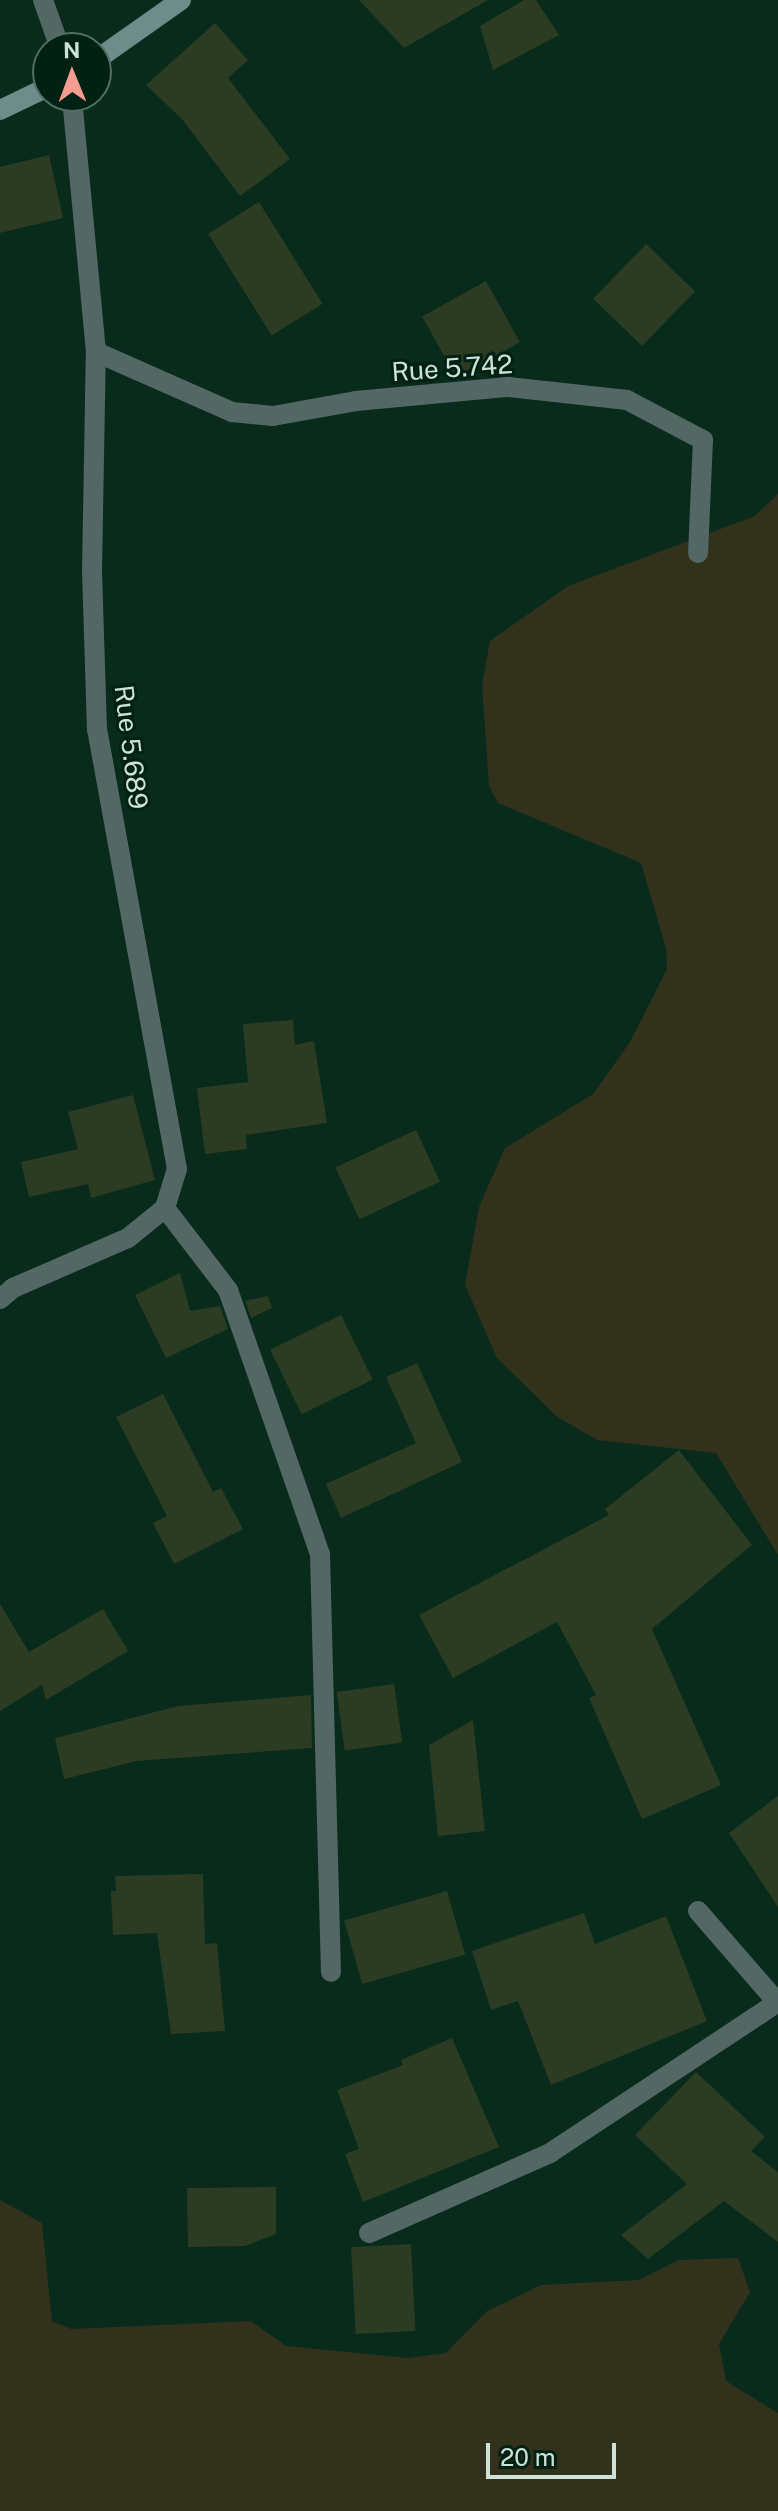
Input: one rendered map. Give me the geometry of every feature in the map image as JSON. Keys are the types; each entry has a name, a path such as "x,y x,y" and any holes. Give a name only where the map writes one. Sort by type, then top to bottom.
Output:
{"street":[{"path":"43,0 54,32"},
{"path":"112,49 181,0"},
{"path":"0,110 32,95"},
{"name":"Rue 5.689","path":"74,112 96,352 92,572 97,730 177,1169 165,1208"},
{"name":"Rue 5.742","path":"96,352 232,412 273,416 356,401 508,387 627,400 703,440 698,553"},
{"path":"0,1299 13,1288 128,1238 165,1208 228,1290 320,1554 331,1972"},
{"path":"369,2233 550,2153 778,2003 698,1911"}],"shaded area":[{"path":"778,494 778,1555 716,1453 597,1440 556,1416 497,1358 465,1285 479,1207 505,1148 593,1094 630,1042 667,969 666,948 641,863 498,803 489,786 482,685 490,641 568,586 755,516"},
{"path":"0,2200 42,2223 52,2321 71,2329 251,2321 286,2346 408,2358 446,2353 487,2311 541,2285 639,2280 679,2260 738,2258 750,2292 719,2344 726,2381 778,2413 778,2511 0,2511"}],"building":[{"path":"359,0 488,0 404,48"},
{"path":"524,0 536,0 559,35 493,70 480,26"},
{"path":"215,23 248,60 228,78 290,159 240,196 182,119 146,85"},
{"path":"49,155 63,218 0,233 0,167"},
{"path":"259,202 323,304 272,336 208,234"},
{"path":"646,244 695,291 642,346 593,299"},
{"path":"486,281 520,342 456,378 422,316"},
{"path":"293,1020 295,1045 314,1041 327,1123 246,1135 247,1149 205,1154 197,1088 248,1082 243,1024"},
{"path":"133,1095 155,1180 91,1198 88,1184 29,1197 21,1162 78,1149 68,1112"},
{"path":"416,1130 440,1182 359,1219 335,1168"},
{"path":"180,1273 190,1311 220,1306 228,1329 166,1358 135,1295"},
{"path":"268,1296 272,1308 251,1318 245,1301"},
{"path":"341,1315 373,1380 302,1414 270,1350"},
{"path":"417,1363 462,1462 341,1518 326,1484 416,1443 386,1377"},
{"path":"163,1394 213,1492 221,1488 243,1529 174,1564 153,1523 167,1516 116,1417"},
{"path":"679,1450 752,1545 652,1629 721,1785 642,1819 589,1698 596,1695 557,1622 453,1678 419,1615 609,1515 605,1509"},
{"path":"0,1604 29,1652 103,1609 128,1651 46,1700 42,1685 0,1711"},
{"path":"394,1684 402,1742 345,1750 337,1692"},
{"path":"311,1695 312,1748 137,1761 64,1779 55,1738 178,1706"},
{"path":"473,1720 485,1831 438,1836 429,1745"},
{"path":"778,1796 778,1907 729,1833"},
{"path":"203,1874 205,1944 217,1943 225,2031 171,2034 157,1933 113,1935 111,1891 116,1891 115,1876"},
{"path":"447,1891 465,1954 362,1984 344,1920"},
{"path":"584,1913 595,1944 666,1916 707,2021 551,2085 518,2001 491,2010 472,1951"},
{"path":"452,2038 499,2147 363,2202 345,2154 359,2149 337,2090 403,2065 401,2060"},
{"path":"696,2072 765,2137 751,2151 778,2172 778,2242 724,2201 648,2259 621,2235 687,2184 635,2135"},
{"path":"276,2187 276,2234 245,2246 188,2247 187,2188"},
{"path":"411,2244 416,2331 356,2334 351,2247"}]}
